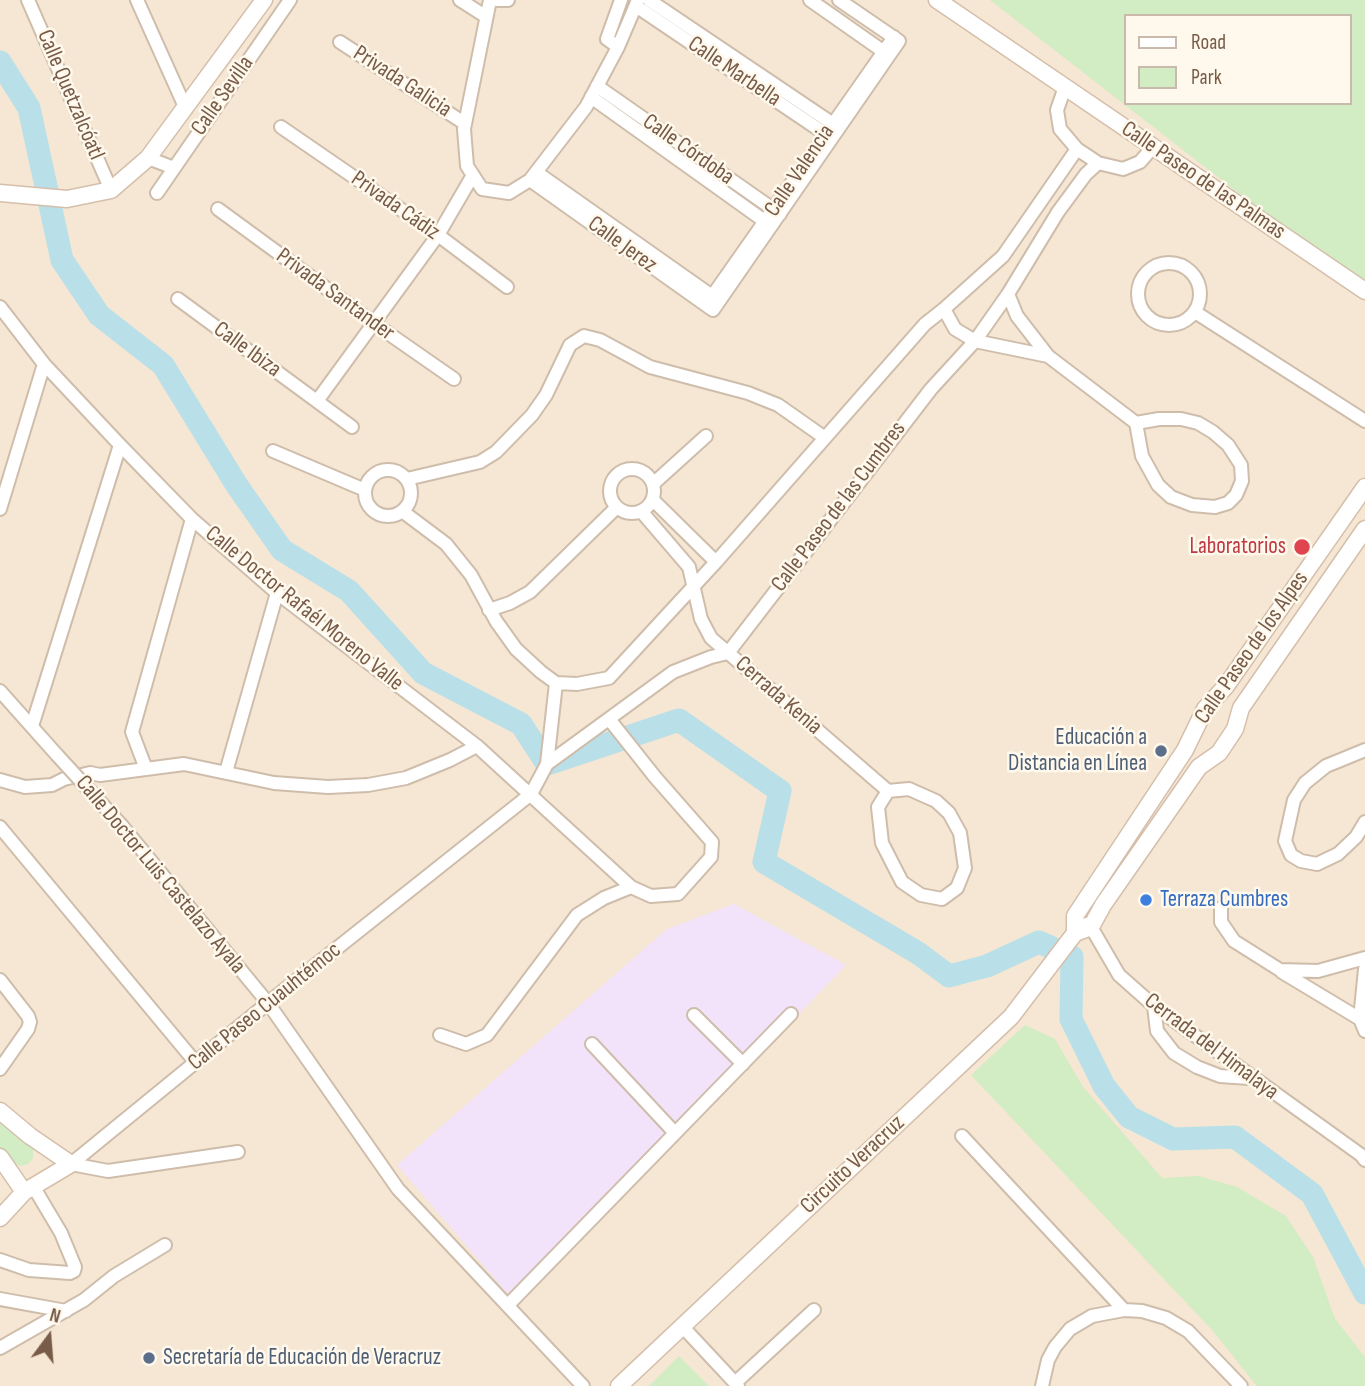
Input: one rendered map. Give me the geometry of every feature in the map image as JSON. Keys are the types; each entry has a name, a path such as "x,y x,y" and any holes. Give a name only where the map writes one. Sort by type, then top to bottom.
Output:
{"street":[{"name":"Calle Quetzalcóatl","path":"29,0 111,190"},
{"path":"137,0 186,109"},
{"name":"Calle Sevilla","path":"157,193 290,0"},
{"path":"460,0 485,16"},
{"path":"490,0 464,123 467,166 482,189 509,193 533,176 594,92 637,3"},
{"path":"498,0 509,0"},
{"path":"618,47 607,39 621,0"},
{"name":"Calle Marbella","path":"649,0 705,45"},
{"path":"810,0 828,5 886,54"},
{"name":"Calle Valencia","path":"713,303 896,39 839,0"},
{"name":"Calle Paseo de las Palmas","path":"937,0 1365,291"},
{"name":"Calle Marbella","path":"637,3 832,130"},
{"path":"7,194 67,199 111,190 148,158 186,109 257,4"},
{"name":"Privada Galicia","path":"340,42 464,123"},
{"path":"1065,87 1057,110 1060,129 1077,149 1098,163 1123,169 1140,162 1153,147"},
{"name":"Calle Córdoba","path":"594,92 648,130 703,177 769,224"},
{"name":"Privada Cádiz","path":"281,127 438,235 507,287"},
{"name":"Calle Córdoba","path":"648,130 711,166 776,212"},
{"path":"402,512 446,544 471,575 489,610 516,649 556,683 578,684 608,678 716,562 925,324 1003,256 1077,149"},
{"path":"148,158 174,168"},
{"name":"Calle Paseo de las Cumbres","path":"729,653 930,388 975,341 1008,294 1058,212 1086,174 1098,163"},
{"path":"703,177 711,166"},
{"path":"317,401 438,235 473,176"},
{"name":"Calle Jerez","path":"533,176 713,303"},
{"path":"1042,201 1058,212"},
{"name":"Privada Santander","path":"218,209 454,379"},
{"path":"1165,262 1185,266 1199,282 1200,302 1195,312 1188,319 1168,325 1149,318 1143,310 1138,290 1146,272 1165,262"},
{"path":"1008,294 1017,316 1048,356 1136,423 1142,456 1158,485 1171,497 1192,505 1215,508 1228,503 1237,495 1242,481 1241,465 1228,445 1213,432 1198,423 1181,419 1136,423"},
{"name":"Calle Ibiza","path":"178,299 352,427"},
{"name":"Calle Doctor Rafaél Moreno Valle","path":"0,307 44,364 192,519 277,593 477,746 631,887"},
{"path":"944,309 955,329 975,341 1048,356"},
{"path":"1195,312 1365,421"},
{"path":"407,479 480,462 496,452 532,415 546,395 570,345 584,336 600,340 650,367 748,393 778,405 825,438"},
{"path":"0,509 44,364"},
{"path":"1349,412 1365,431"},
{"path":"653,484 706,436"},
{"path":"32,726 120,446"},
{"path":"273,451 365,490"},
{"path":"653,500 641,511 628,512 617,506 610,492 615,478 621,472 636,469 643,472 653,484 653,500 716,562"},
{"path":"386,470 394,471 407,479 411,500 402,512 380,515 368,505 365,490 372,476 386,470"},
{"name":"Calle Paseo de los Alpes","path":"1073,930 1185,750 1206,709 1365,487"},
{"path":"489,610 510,604 530,592 617,506"},
{"name":"Cerrada Kenia","path":"641,511 689,567 701,619 711,638 887,791"},
{"path":"146,769 132,732 192,519"},
{"name":"Calle Paseo de los Alpes","path":"1091,927 1103,905 1199,767 1219,753 1235,729 1241,708 1365,528"},
{"path":"226,772 277,593"},
{"path":"547,764 673,672 729,653"},
{"path":"531,794 547,764 556,683"},
{"name":"Calle Doctor Luis Castelazo Ayala","path":"0,691 123,827 268,1003 398,1189 583,1386"},
{"path":"1219,694 1241,708"},
{"path":"440,1035 466,1044 487,1035 577,915 604,898 631,887 651,897 678,894 711,857 712,842 609,719"},
{"path":"0,780 25,787 52,785 64,779 90,773 100,775 184,764 274,783 328,787 368,785 406,778 450,761 477,746"},
{"path":"1365,750 1326,766 1306,783 1294,800 1285,841 1291,855 1301,861 1317,864 1338,854 1356,836 1365,822"},
{"path":"909,789 936,801 949,813 960,833 965,868 957,887 942,899 921,895 902,882 882,843 878,807 887,791 909,789"},
{"name":"Calle Paseo Cuauhtémoc","path":"0,1218 29,1189 71,1164 531,794"},
{"path":"0,827 196,1063"},
{"path":"1221,908 1221,922 1234,941 1362,1025"},
{"path":"1073,930 1091,927"},
{"name":"Cerrada del Himalaya","path":"1091,927 1119,975 1154,1006 1365,1160"},
{"name":"Circuito Veracruz","path":"619,1386 1011,1017 1073,930"},
{"path":"1280,970 1318,971 1365,958"},
{"path":"1362,1025 1365,969"},
{"path":"0,980 30,1022 0,1069"},
{"path":"1154,1006 1157,1031 1174,1053 1197,1067 1220,1076 1251,1078"},
{"path":"508,1306 791,1014"},
{"path":"694,1015 743,1064"},
{"path":"592,1044 675,1133"},
{"path":"0,1111 71,1164 108,1171 238,1152"},
{"path":"962,1136 1124,1310"},
{"path":"0,1157 29,1189 61,1233 75,1267 70,1273 29,1270 0,1261"},
{"path":"0,1348 66,1311 114,1276 165,1245"},
{"path":"0,1299 66,1311"},
{"path":"682,1326 737,1384 814,1310"},
{"path":"1042,1386 1048,1360 1070,1329 1092,1316 1124,1310 1142,1311 1166,1318 1188,1331 1241,1386"}],"shaded area":[{"path":"0,0 1365,0 1365,1386 0,1386"},
{"path":"734,904 846,965 518,1306 397,1165 667,929"}],"green space":[{"path":"990,0 1365,0 1365,289 1125,105 1351,105 1351,14 1124,14 1124,104"},
{"path":"1025,1025 1055,1039 1083,1087 1162,1178 1199,1176 1237,1187 1286,1216 1313,1257 1335,1319 1365,1357 1365,1386 1257,1386 1213,1331 971,1075"},
{"path":"0,1123 33,1145 33,1158 28,1164 20,1166 12,1163 3,1154 0,1148"},
{"path":"679,1356 709,1386 649,1386"}],"waterway":[{"path":"0,62 29,108 62,260 99,315 163,365 236,484 282,550 349,591 423,673 521,724 547,764 679,720 780,791 764,862 918,953 949,976 987,966 1039,942 1072,957 1071,1019 1104,1086 1129,1117 1173,1139 1235,1137 1312,1194 1365,1293"}],"place":[{"name":"Laboratorios","path":"1302,547"},
{"name":"Educación a Distancia en Línea","path":"1161,751"},
{"name":"Terraza Cumbres","path":"1146,900"},
{"name":"Secretaría de Educación de Veracruz","path":"149,1358"}]}
